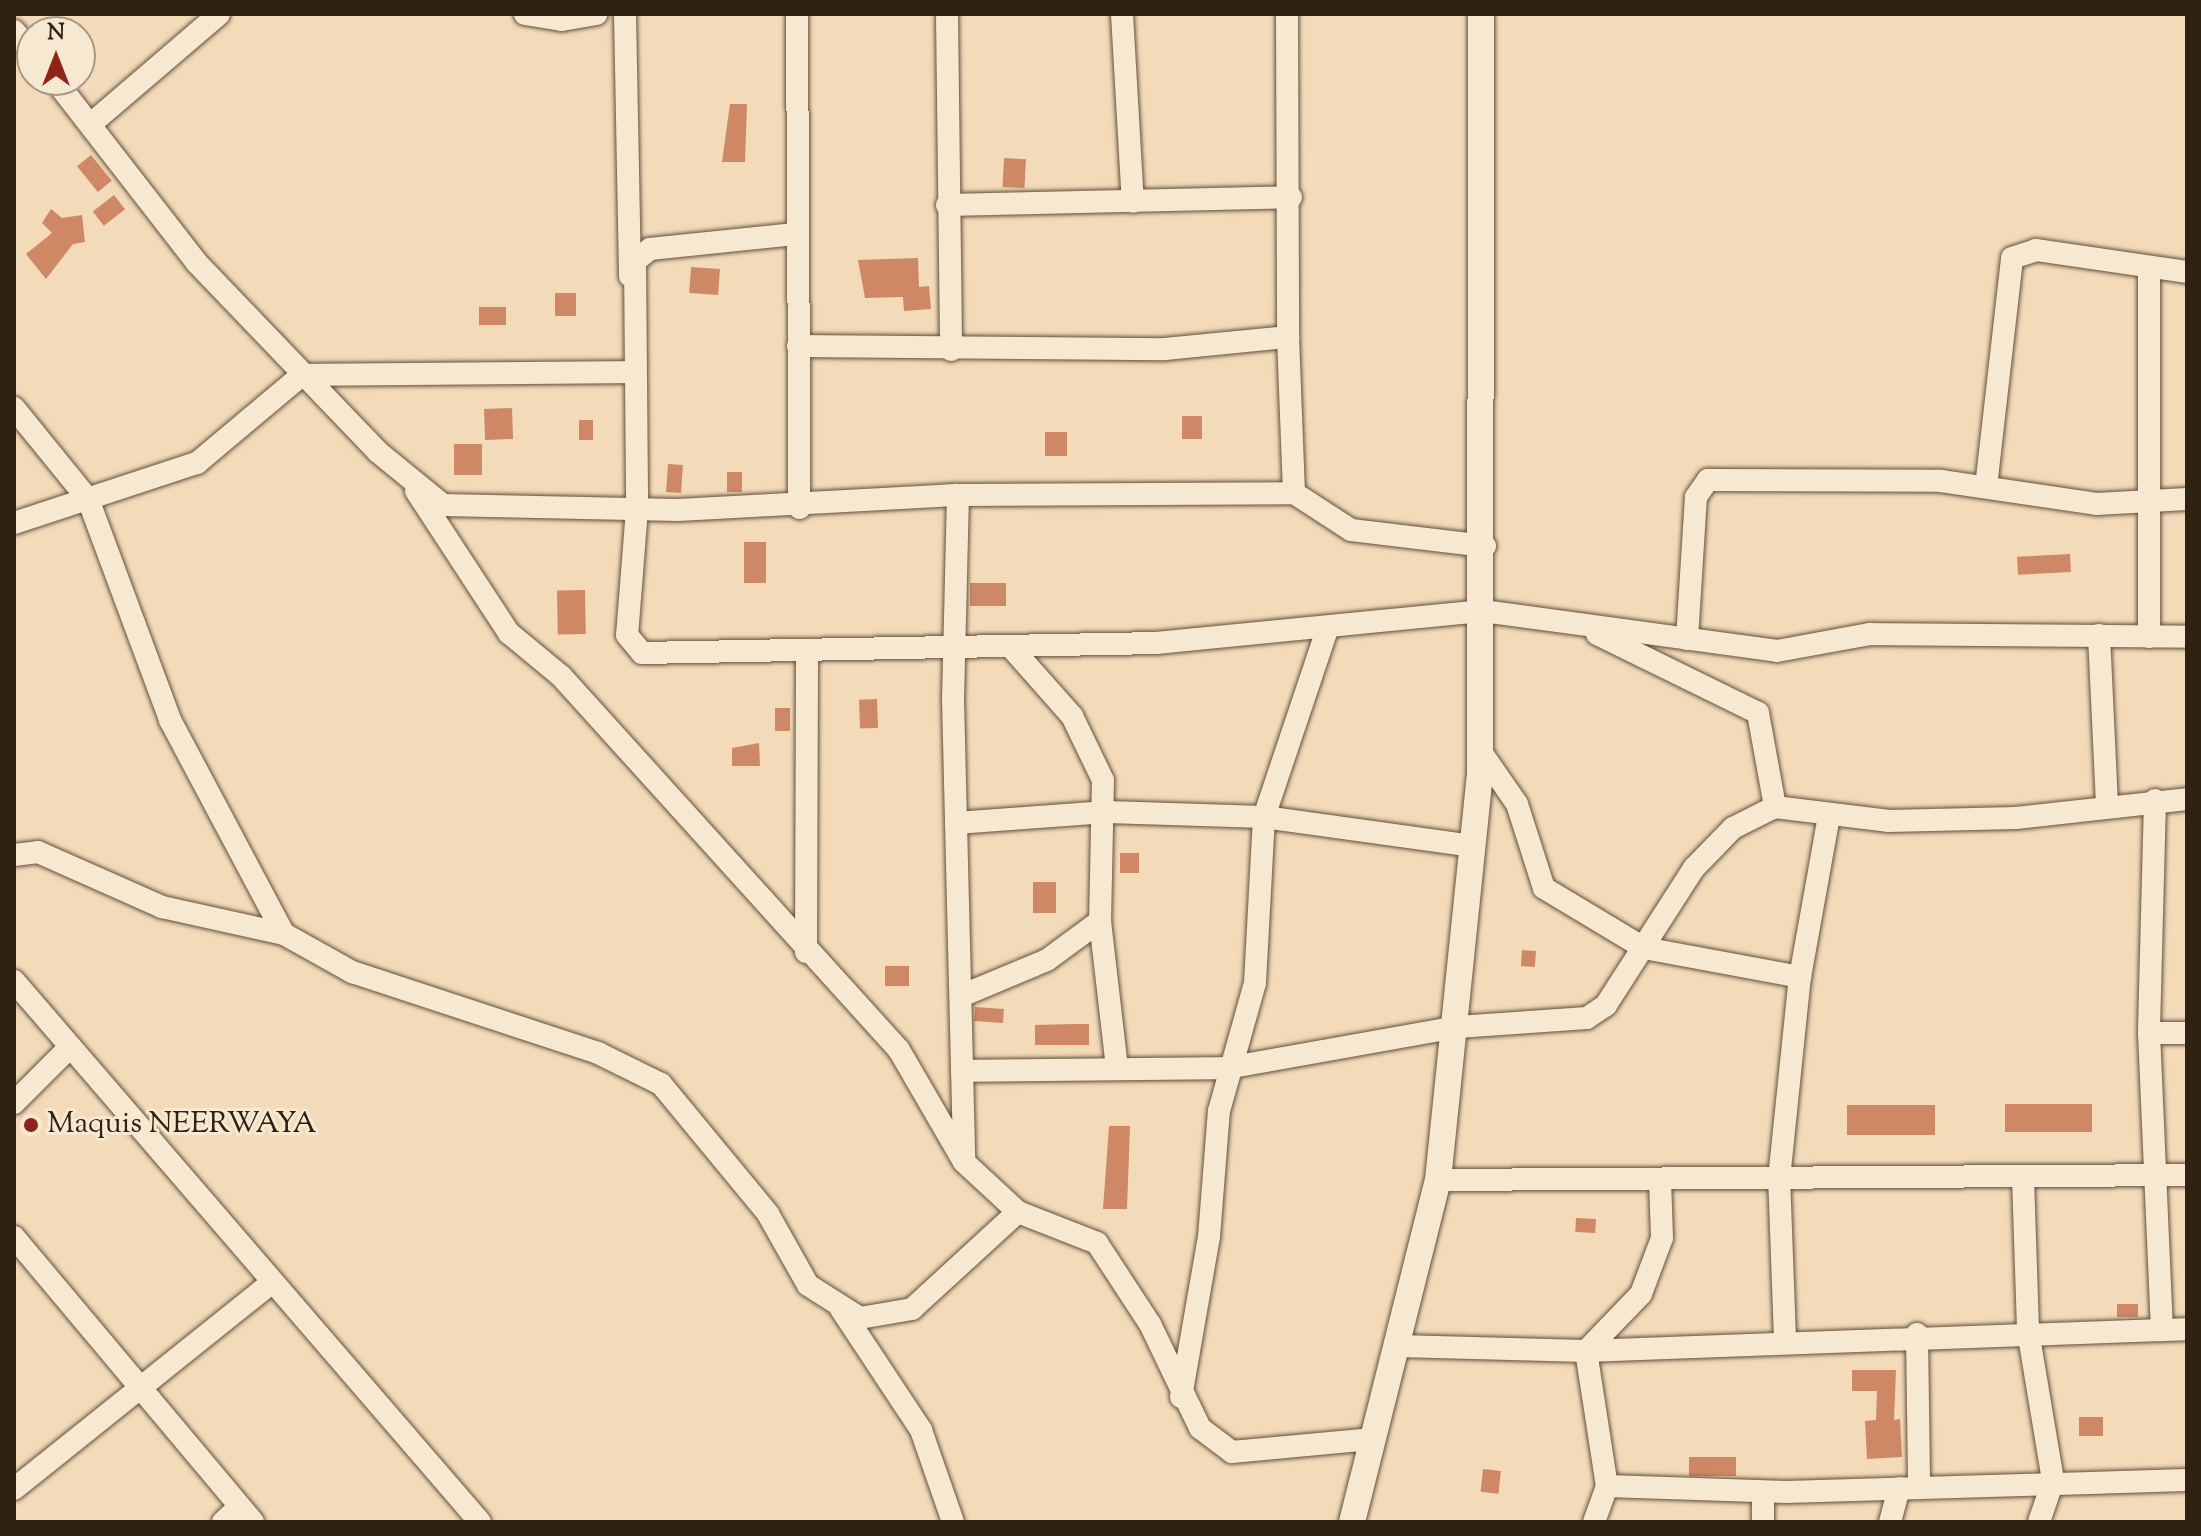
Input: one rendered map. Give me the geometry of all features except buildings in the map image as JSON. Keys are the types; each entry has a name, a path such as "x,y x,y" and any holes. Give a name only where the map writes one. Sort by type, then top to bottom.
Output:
{"street":[{"path":"92,123 219,14"},
{"path":"525,14 578,20 596,14"},
{"path":"625,14 631,372 637,509 627,635 634,648 807,655 1327,630 1483,611 1593,631 1777,651 1870,634 2187,637"},
{"path":"797,14 795,234 800,508"},
{"path":"947,14 951,350"},
{"path":"1122,14 1133,202"},
{"path":"1287,14 1291,197 1288,337 1294,493"},
{"path":"1352,1522 1438,1180 1458,1027 1474,846 1481,752 1485,546 1481,14"},
{"path":"69,96 197,263 302,375 413,486 509,633 561,676 806,952 899,1050 964,1162 1018,1212 1097,1243 1150,1324 1181,1398 1200,1428 1232,1452 1373,1439"},
{"path":"947,205 1291,197"},
{"path":"631,277 650,249 795,234"},
{"path":"1986,487 2012,258 2036,250 2149,271 2187,272"},
{"path":"2149,271 2145,500 2149,637"},
{"path":"798,346 951,350 1165,349 1288,337"},
{"path":"14,523 197,463 302,375 631,372"},
{"path":"14,408 88,499 170,720 284,934"},
{"path":"1687,639 1696,497 1708,480 1813,475 1986,487 2096,504 2187,499"},
{"path":"413,486 456,507 637,509 800,508 958,495 1294,493 1351,530 1485,546"},
{"path":"958,495 956,823 964,1162"},
{"path":"1181,1398 1209,1237 1227,1068 1255,983 1264,817 1327,630"},
{"path":"1593,631 1758,713 1775,807"},
{"path":"2099,635 2107,806"},
{"path":"1010,646 1072,716 1103,780 1107,812 1100,921 1117,1069"},
{"path":"806,952 807,655"},
{"path":"1481,752 1517,804 1544,888 1644,948 1800,977"},
{"path":"962,1071 1227,1068 1458,1027 1587,1018 1606,1005 1694,868 1733,828 1775,807 1829,816 2016,818 2155,800 2187,799"},
{"path":"2155,800 2149,1033 2162,1330"},
{"path":"956,823 1107,812 1264,817 1474,846"},
{"path":"1785,1339 1779,1179 1800,977 1829,816"},
{"path":"14,855 38,852 162,907 284,934 352,972 598,1053 661,1084 768,1214 808,1285 841,1309 860,1318 912,1309 1018,1212"},
{"path":"961,996 1047,960 1100,921"},
{"path":"14,981 480,1522"},
{"path":"2149,1033 2187,1033"},
{"path":"14,1103 70,1047"},
{"path":"1438,1180 2187,1175"},
{"path":"2023,1178 2028,1331 2053,1481 2039,1522"},
{"path":"1586,1351 1624,1318 1654,1264 1662,1238 1660,1180"},
{"path":"14,1237 238,1517"},
{"path":"18,1476 271,1283"},
{"path":"841,1309 921,1430 953,1522"},
{"path":"1398,1346 1586,1351 1917,1334 2187,1329"},
{"path":"1890,1522 1909,1487 1917,1334"},
{"path":"1586,1351 1607,1486 1594,1522"},
{"path":"1607,1486 1763,1492 2053,1481 2187,1480"},
{"path":"1763,1492 1763,1522"}],"place":[{"name":"Maquis NEERWAYA","path":"31,1125"}]}
